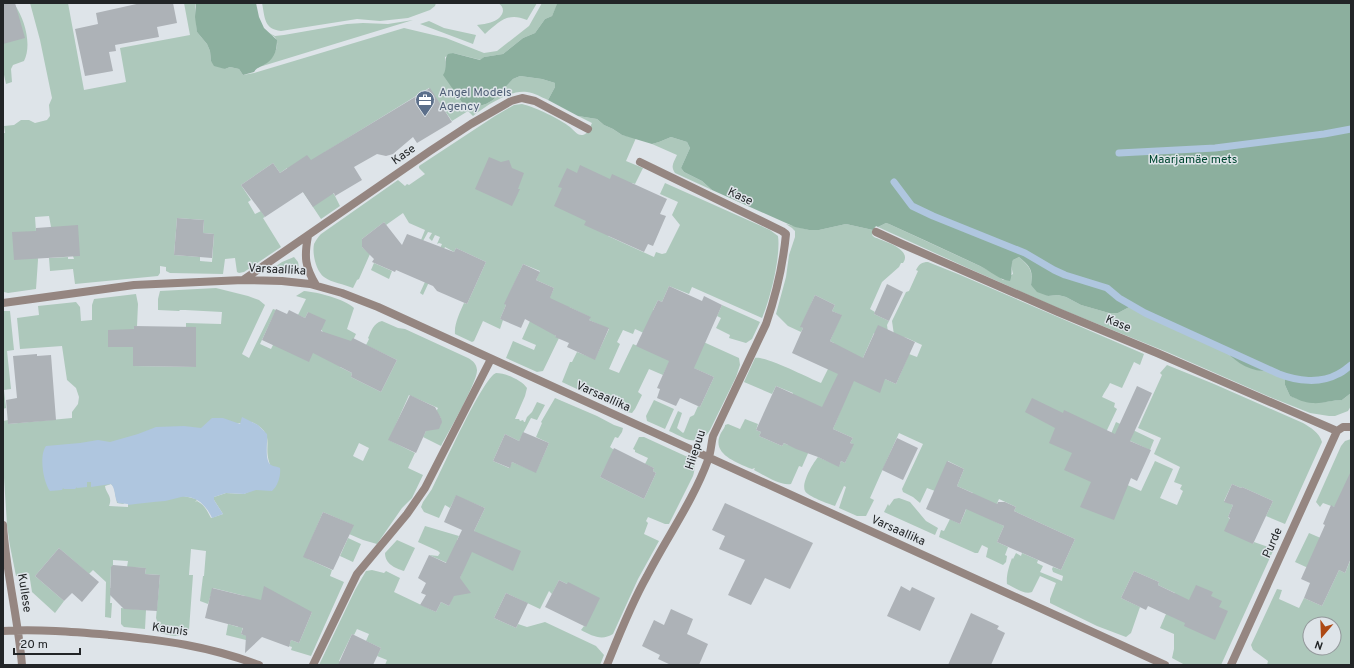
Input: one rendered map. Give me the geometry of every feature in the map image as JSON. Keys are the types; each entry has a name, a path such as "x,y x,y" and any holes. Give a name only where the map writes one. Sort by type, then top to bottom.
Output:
{"street":[{"name":"Kase","path":"243,280 430,151 471,124 517,99 522,98 534,101 588,129"},
{"name":"Kase","path":"640,162 786,234"},
{"name":"Kase","path":"876,232 1051,309 1337,431"},
{"name":"Hiiepuu","path":"607,665 634,600 688,501 709,458 713,436 766,324 781,270 786,234"},
{"path":"308,236 306,264 316,285"},
{"name":"Varsaallika","path":"3,303 134,284 243,280 298,282 316,285 342,293 378,307 1165,665"},
{"path":"313,665 357,574 407,514 425,488 491,359"},
{"path":"1337,431 1343,427 1351,427"},
{"name":"Purde","path":"1232,665 1337,431"},
{"name":"Kullese","path":"3,525 4,546 18,630 22,665"},
{"name":"Kaunis","path":"3,631 64,631 167,641 220,652 259,665"}],"green space":[{"path":"30,3 68,3 84,90 126,82 120,48 190,35 184,3 196,3 197,32 207,44 210,51 211,61 225,69 230,67 239,69 243,75 404,28 446,38 484,53 497,51 529,26 542,3 559,3 552,16 545,19 535,33 523,38 503,54 484,57 481,60 453,53 445,57 446,71 464,105 476,107 486,104 493,100 513,79 520,76 542,79 555,83 555,87 548,100 535,94 521,92 514,93 498,99 473,116 468,111 452,121 429,88 325,152 327,184 340,206 321,219 287,168 280,173 273,163 241,185 251,200 248,202 255,214 261,211 265,217 263,218 281,247 244,272 237,272 235,258 225,259 223,274 170,273 166,271 166,267 160,266 160,273 158,276 75,284 73,269 50,271 49,258 68,257 68,259 74,259 51,227 49,216 35,217 38,260 36,289 8,293 4,292 3,274 3,133 5,133 4,126 14,125 21,120 29,120 35,123 47,120 50,116 49,105 52,98 40,40","holes":["177,218 204,220 203,233 214,234 212,262 200,261 200,257 174,255"]},
{"path":"196,3 256,3 259,17 264,28 277,40 276,50 272,58 254,72 243,75 239,69 230,67 225,69 214,66 211,61 210,51 207,44 197,32 195,17"},
{"path":"262,3 436,3 430,10 408,18 380,21 357,19 281,31 275,30 268,25"},
{"path":"498,3 537,3 527,20 509,17 504,19 485,34 477,25 493,22 502,15 502,6"},
{"name":"Maarjamäe mets","path":"1351,3 1351,393 1342,400 1309,403 1298,400 1290,396 1285,385 1285,374 1276,371 1251,369 1235,360 1222,347 1133,305 1118,313 1109,313 1081,305 1066,297 1058,295 1048,296 1037,292 1031,285 1032,276 1030,269 1019,257 1013,260 1010,281 1002,279 980,266 886,223 878,227 876,226 873,230 846,224 819,230 809,230 795,227 712,190 702,181 684,172 681,168 690,148 687,142 671,137 652,144 622,135 604,125 597,119 578,116 548,100 555,87 555,83 542,79 520,76 513,79 493,100 486,104 476,107 464,105 443,75 448,54 453,53 480,60 484,57 503,54 523,38 535,33 545,19 552,16 557,4"},
{"path":"15,5 24,25 27,48 24,61 13,65 11,69 12,82 6,84 3,70 3,6"},
{"path":"413,20 256,68 265,64 274,54 277,42 274,36 269,33 275,36 347,24 388,24"},
{"path":"429,21 444,28 476,35 473,44 420,24"},
{"path":"522,104 540,110 566,124 579,135 586,133 592,123 578,116 597,119 604,125 622,135 636,138 626,161 643,168 635,184 632,183 608,236 654,257 656,252 662,254 666,253 680,225 672,215 678,202 660,194 665,183 770,230 778,236 779,245 774,278 762,318 692,287 689,294 669,286 662,302 658,300 653,310 666,316 688,335 739,358 740,365 736,377 710,430 701,439 696,441 686,439 669,431 678,411 682,413 677,428 683,433 684,432 690,417 694,415 698,406 700,407 714,377 671,358 663,375 649,369 638,392 642,395 632,413 626,412 562,382 570,362 572,362 577,352 595,359 609,329 589,320 590,317 569,307 555,336 559,338 543,371 537,372 506,358 513,341 534,350 536,345 522,339 530,321 546,306 554,288 536,280 540,271 523,264 505,304 506,305 500,319 503,320 500,329 483,321 474,341 472,342 455,334 455,326 464,303 467,304 486,262 456,248 454,252 445,247 423,295 420,293 442,244 437,244 440,237 435,235 432,241 429,238 432,233 428,232 423,241 421,240 425,230 409,223 403,213 386,225 384,222 362,239 362,247 370,254 359,279 353,288 327,279 319,271 314,257 314,244 321,234 398,180 405,186 407,184 409,185 425,174 419,166 514,105","holes":["635,329 648,335 642,348 633,344 619,373 609,369 620,344 617,342 623,330 633,334"]},
{"path":"671,137 687,142 690,148 681,168 684,172 702,181 712,190 675,173 673,166 677,155 652,144"},
{"path":"886,223 982,267 998,275 1003,280 1013,274 1011,265 1013,260 1019,257 1030,269 1032,276 1031,285 1048,296 1058,295 1066,297 1081,305 1109,313 1118,313 1133,305 1204,337 1222,347 1229,355 1262,371 1276,370 1285,374 1285,385 1290,396 1307,401 1325,402 1342,400 1351,393 1351,406 1348,411 1335,416 1310,413 1167,352 1058,308 878,227"},
{"path":"786,224 809,230 819,230 846,224 873,230 872,235 874,237 896,246 904,254 905,258 903,263 901,263 899,267 882,282 870,309 875,312 874,314 889,321 887,325 889,340 874,333 859,367 896,384 909,354 917,357 922,345 907,338 894,335 892,321 906,292 909,291 918,271 916,270 917,268 926,262 958,274 1144,354 1140,365 1134,362 1122,388 1110,383 1102,397 1115,403 1114,407 1117,409 1089,468 1141,491 1155,461 1173,469 1160,498 1177,505 1183,491 1180,489 1182,485 1174,482 1180,467 1154,454 1161,438 1138,428 1162,375 1160,373 1167,365 1303,423 1317,433 1322,442 1285,524 1266,516 1273,501 1242,487 1241,488 1232,484 1224,501 1233,505 1228,517 1253,544 1254,542 1271,548 1273,551 1221,665 1185,665 1172,658 1174,649 1174,634 1160,628 1175,593 1158,585 1159,582 1134,571 1121,598 1140,607 1131,633 1126,637 1097,626 1050,603 1056,583 1040,576 1032,592 1029,593 1022,592 1007,584 1009,568 1012,558 1013,559 1016,553 1021,556 1022,553 1038,560 1037,563 1043,566 1040,572 1062,581 1063,576 1053,572 1052,569 1053,567 1061,570 1075,539 1014,511 1016,507 999,499 990,519 1004,526 997,542 1008,547 1005,555 1007,556 1006,562 1003,565 986,557 988,548 982,545 978,553 975,553 939,537 941,530 944,531 950,519 960,524 973,493 957,486 964,469 948,461 935,491 927,488 920,503 913,497 903,492 902,489 923,444 899,433 870,498 874,500 866,516 857,516 839,508 846,487 844,486 835,506 818,500 807,493 804,487 806,478 818,457 839,466 841,461 845,463 853,444 850,443 853,438 833,429 842,407 809,451 802,467 799,466 791,484 772,480 754,470 755,468 749,468 732,460 722,452 718,442 725,425 728,424 740,429 745,419 758,424 756,430 761,432 759,436 782,446 784,443 788,445 787,406 793,393 776,386 772,394 744,382 755,358 769,360 821,383 828,369 834,343 830,341 841,315 832,311 835,305 815,295 801,327 803,328 801,332 788,326 776,314 786,277 789,255 795,237 795,231"},
{"path":"294,257 298,262 299,268 295,273 266,273 282,262"},
{"path":"374,263 392,271 389,279 371,270"},
{"path":"216,288 259,300 265,305 242,354 249,358 273,309 276,310 260,344 271,349 273,345 323,332 308,312 305,318 298,315 306,299 296,296 304,291 323,294 344,302 354,308 347,329 356,334 340,367 352,373 351,377 381,392 397,360 366,345 373,328 376,324 382,321 398,328 405,329 468,358 473,361 476,366 477,370 473,385 441,446 423,437 428,427 440,426 441,418 436,412 438,408 409,395 389,440 415,453 408,468 423,475 412,498 402,508 377,544 349,534 353,525 323,512 309,545 308,559 332,570 330,576 344,582 311,656 291,650 292,647 289,646 291,640 299,643 312,612 245,619 241,634 247,636 246,640 226,635 228,624 238,627 245,596 213,588 208,604 200,601 206,551 191,549 189,575 193,575 189,630 178,636 157,632 158,624 156,618 160,575 145,574 146,568 127,567 128,561 113,560 113,567 111,567 110,588 110,603 112,603 111,618 105,617 106,582 93,570 89,574 59,548 35,576 64,601 55,613 32,592 29,573 24,576 16,576 7,525 3,462 3,421 8,420 8,424 72,418 72,412 78,404 79,397 76,388 67,380 62,346 20,349 17,318 39,315 38,306 76,302 80,307 81,321 92,320 92,305 94,299 136,294 138,304 137,326 134,326 133,366 196,367 196,342 186,327 186,323 221,324 222,312 158,310 160,291","holes":["252,422 265,432 268,442 268,459 271,467 248,492 244,494 226,493 214,497 214,500 223,514 211,518 206,508 197,501 195,502 197,500 196,499 168,492 128,504 128,507 109,506 110,497 105,486 111,484 114,487 117,503 124,504 110,479 85,482 212,426","359,443 369,448 363,461 353,456"]},
{"path":"722,305 760,322 752,339 746,343 729,338 730,335 716,328 721,318 717,316"},
{"path":"3,311 10,311 14,350 7,351 11,389 4,390 6,408 3,409"},
{"path":"496,373 504,374 513,378 521,382 527,388 515,419 519,419 520,421 523,420 525,422 537,402 545,405 537,420 531,418 519,441 505,434 493,461 509,468 512,462 536,472 549,443 536,437 542,423 541,422 555,398 623,428 618,438 615,437 610,447 614,450 600,477 644,499 656,473 653,471 654,468 645,464 648,458 635,452 633,449 639,437 644,437 692,459 693,461 693,476 669,524 665,524 648,517 646,521 648,523 644,534 659,541 638,579 613,634 605,637 593,636 581,630 584,626 586,627 567,584 559,580 552,594 549,591 540,609 506,593 494,618 516,628 518,624 527,627 545,622 596,646 604,655 600,665 385,665 387,660 377,656 381,648 366,641 369,634 357,629 354,635 352,634 339,661 347,665 319,665 355,590 366,571 372,570 384,573 386,571 400,578 394,592 436,612 441,602 449,606 463,570 429,555 438,556 440,553 418,542 425,526 459,536 457,540 482,551 474,531 485,508 456,496 450,508 445,505 439,518 424,512 421,507 432,489 472,407 490,378"},
{"path":"654,400 674,409 665,429 647,421 646,416"},
{"path":"1116,422 1154,440 1150,450 1124,438 1107,443"},
{"path":"1351,439 1351,495 1334,507 1323,503 1320,507 1316,502 1341,446 1345,441"},
{"path":"899,498 910,502 926,521 938,528 935,535 884,512 888,504 889,506 894,499"},
{"path":"1351,526 1351,665 1267,665 1268,661 1253,650 1251,645 1277,589 1282,590 1279,599 1299,608 1304,598 1322,606 1339,570 1345,573 1350,561 1306,567 1295,562 1309,533 1323,539"},
{"path":"348,538 361,544 353,562 340,556"},
{"path":"397,540 415,548 404,571 391,565 385,557 385,553"},
{"path":"121,608 146,610 145,629 124,627 121,624"}],"water":[{"path":"242,417 258,425 267,434 269,463 280,468 279,480 272,491 256,490 244,494 226,493 214,497 214,500 223,514 212,518 204,505 196,499 181,497 165,501 128,505 118,503 114,488 111,484 91,487 91,482 87,482 87,487 77,487 75,489 63,488 62,490 50,491 45,481 42,462 46,446 98,440 110,442 156,427 184,426 201,428 212,418 223,418 240,424"}],"building":[{"path":"3,3 15,3 25,38 3,44"},
{"path":"141,3 173,3 177,23 157,27 159,37 115,45 116,51 109,52 113,71 85,76 75,29 98,24 96,13"},
{"path":"430,88 452,122 417,143 413,137 393,154 386,156 377,154 354,167 362,180 335,196 334,193 313,207 303,192 265,217 241,185 273,163 280,173 307,155 311,160"},
{"path":"489,157 501,162 509,160 512,168 524,173 518,189 520,189 512,206 475,189"},
{"path":"580,165 610,179 612,174 667,199 660,214 666,216 653,246 648,244 644,252 584,225 586,221 554,206 562,188 558,187 567,168 577,173"},
{"path":"177,218 204,220 203,233 214,234 212,258 174,255"},
{"path":"384,222 402,245 407,234 454,252 456,248 486,262 467,304 437,291 433,286 396,270 395,272 372,262 374,259 362,247 362,239"},
{"path":"78,225 80,256 14,260 12,232 36,231 36,228"},
{"path":"523,264 540,272 536,280 554,288 550,298 591,317 589,320 609,328 595,360 567,347 569,343 555,337 556,336 525,319 521,328 500,319 506,305 504,304"},
{"path":"887,284 903,292 889,321 874,314"},
{"path":"669,286 702,301 704,296 722,305 694,368 714,377 700,407 680,398 676,406 657,398 660,389 657,388 669,361 636,346 658,300 662,302"},
{"path":"815,295 835,305 832,311 842,315 830,341 863,358 878,325 915,342 896,384 885,379 880,393 854,381 833,429 853,438 850,443 854,444 845,463 841,461 839,467 784,443 782,446 759,436 761,432 756,430 776,386 822,407 838,374 792,353 803,328 800,327"},
{"path":"276,309 287,314 289,310 305,318 308,312 326,320 321,331 351,341 353,338 397,360 381,392 351,377 352,373 313,353 309,362 262,340"},
{"path":"134,326 196,327 196,367 133,366 133,347 108,347 108,330 134,329"},
{"path":"37,354 37,356 51,355 56,420 8,424 6,400 17,398 13,356"},
{"path":"1137,386 1152,393 1130,441 1151,450 1137,481 1131,478 1114,520 1080,507 1091,482 1064,470 1072,453 1049,443 1055,428 1025,412 1032,398 1063,413 1064,410 1115,434"},
{"path":"410,395 435,407 442,422 439,429 426,431 416,453 388,440"},
{"path":"523,432 549,443 536,473 512,462 510,468 493,461 505,434 519,441"},
{"path":"897,438 918,448 903,480 882,470"},
{"path":"614,448 654,468 653,471 656,473 644,499 600,477"},
{"path":"947,461 964,469 957,486 997,504 998,502 1005,502 1016,507 1014,511 1075,539 1061,570 997,542 1004,526 966,509 960,524 926,509"},
{"path":"1351,471 1351,558 1345,573 1339,570 1322,606 1304,598 1310,583 1301,579 1325,525 1323,524 1331,505 1334,507"},
{"path":"1232,484 1273,501 1253,544 1224,531 1230,518 1228,517 1233,505 1224,502"},
{"path":"456,495 485,508 474,531 521,551 513,571 472,552 460,578 471,593 454,596 449,606 441,602 436,612 420,605 426,595 421,593 426,583 418,578 429,555 446,563 462,530 444,522"},
{"path":"725,503 813,543 790,589 765,578 751,605 728,595 745,560 719,549 725,536 712,530"},
{"path":"323,512 354,525 333,570 303,557"},
{"path":"59,548 99,582 82,602 72,593 64,601 35,576"},
{"path":"113,565 146,568 145,574 160,575 157,611 124,609 110,595 111,567"},
{"path":"1134,571 1159,582 1158,585 1189,600 1196,585 1213,592 1211,596 1222,601 1219,607 1228,611 1215,640 1184,626 1185,623 1148,606 1146,610 1121,598"},
{"path":"559,580 567,584 568,582 600,598 586,627 545,607"},
{"path":"264,586 312,612 299,643 291,640 289,647 262,637 245,653 246,636 241,634 243,628 205,618 212,588 261,600"},
{"path":"901,586 910,591 912,587 935,598 920,631 887,616"},
{"path":"506,593 528,603 516,628 494,618"},
{"path":"671,609 693,619 687,634 708,644 699,665 671,665 658,659 660,655 642,646 654,620 664,625"},
{"path":"971,613 999,626 997,629 1005,633 991,665 948,665"},
{"path":"352,634 381,648 373,665 338,665"}],"waterway":[{"path":"1119,153 1215,148 1324,134 1351,129"},
{"path":"894,182 912,206 1025,253 1065,275 1107,288 1119,298 1145,313 1279,374 1301,380 1316,380 1331,377 1342,372 1351,365"}],"place":[{"name":"Angel Models Agency","path":"425,117"}]}
